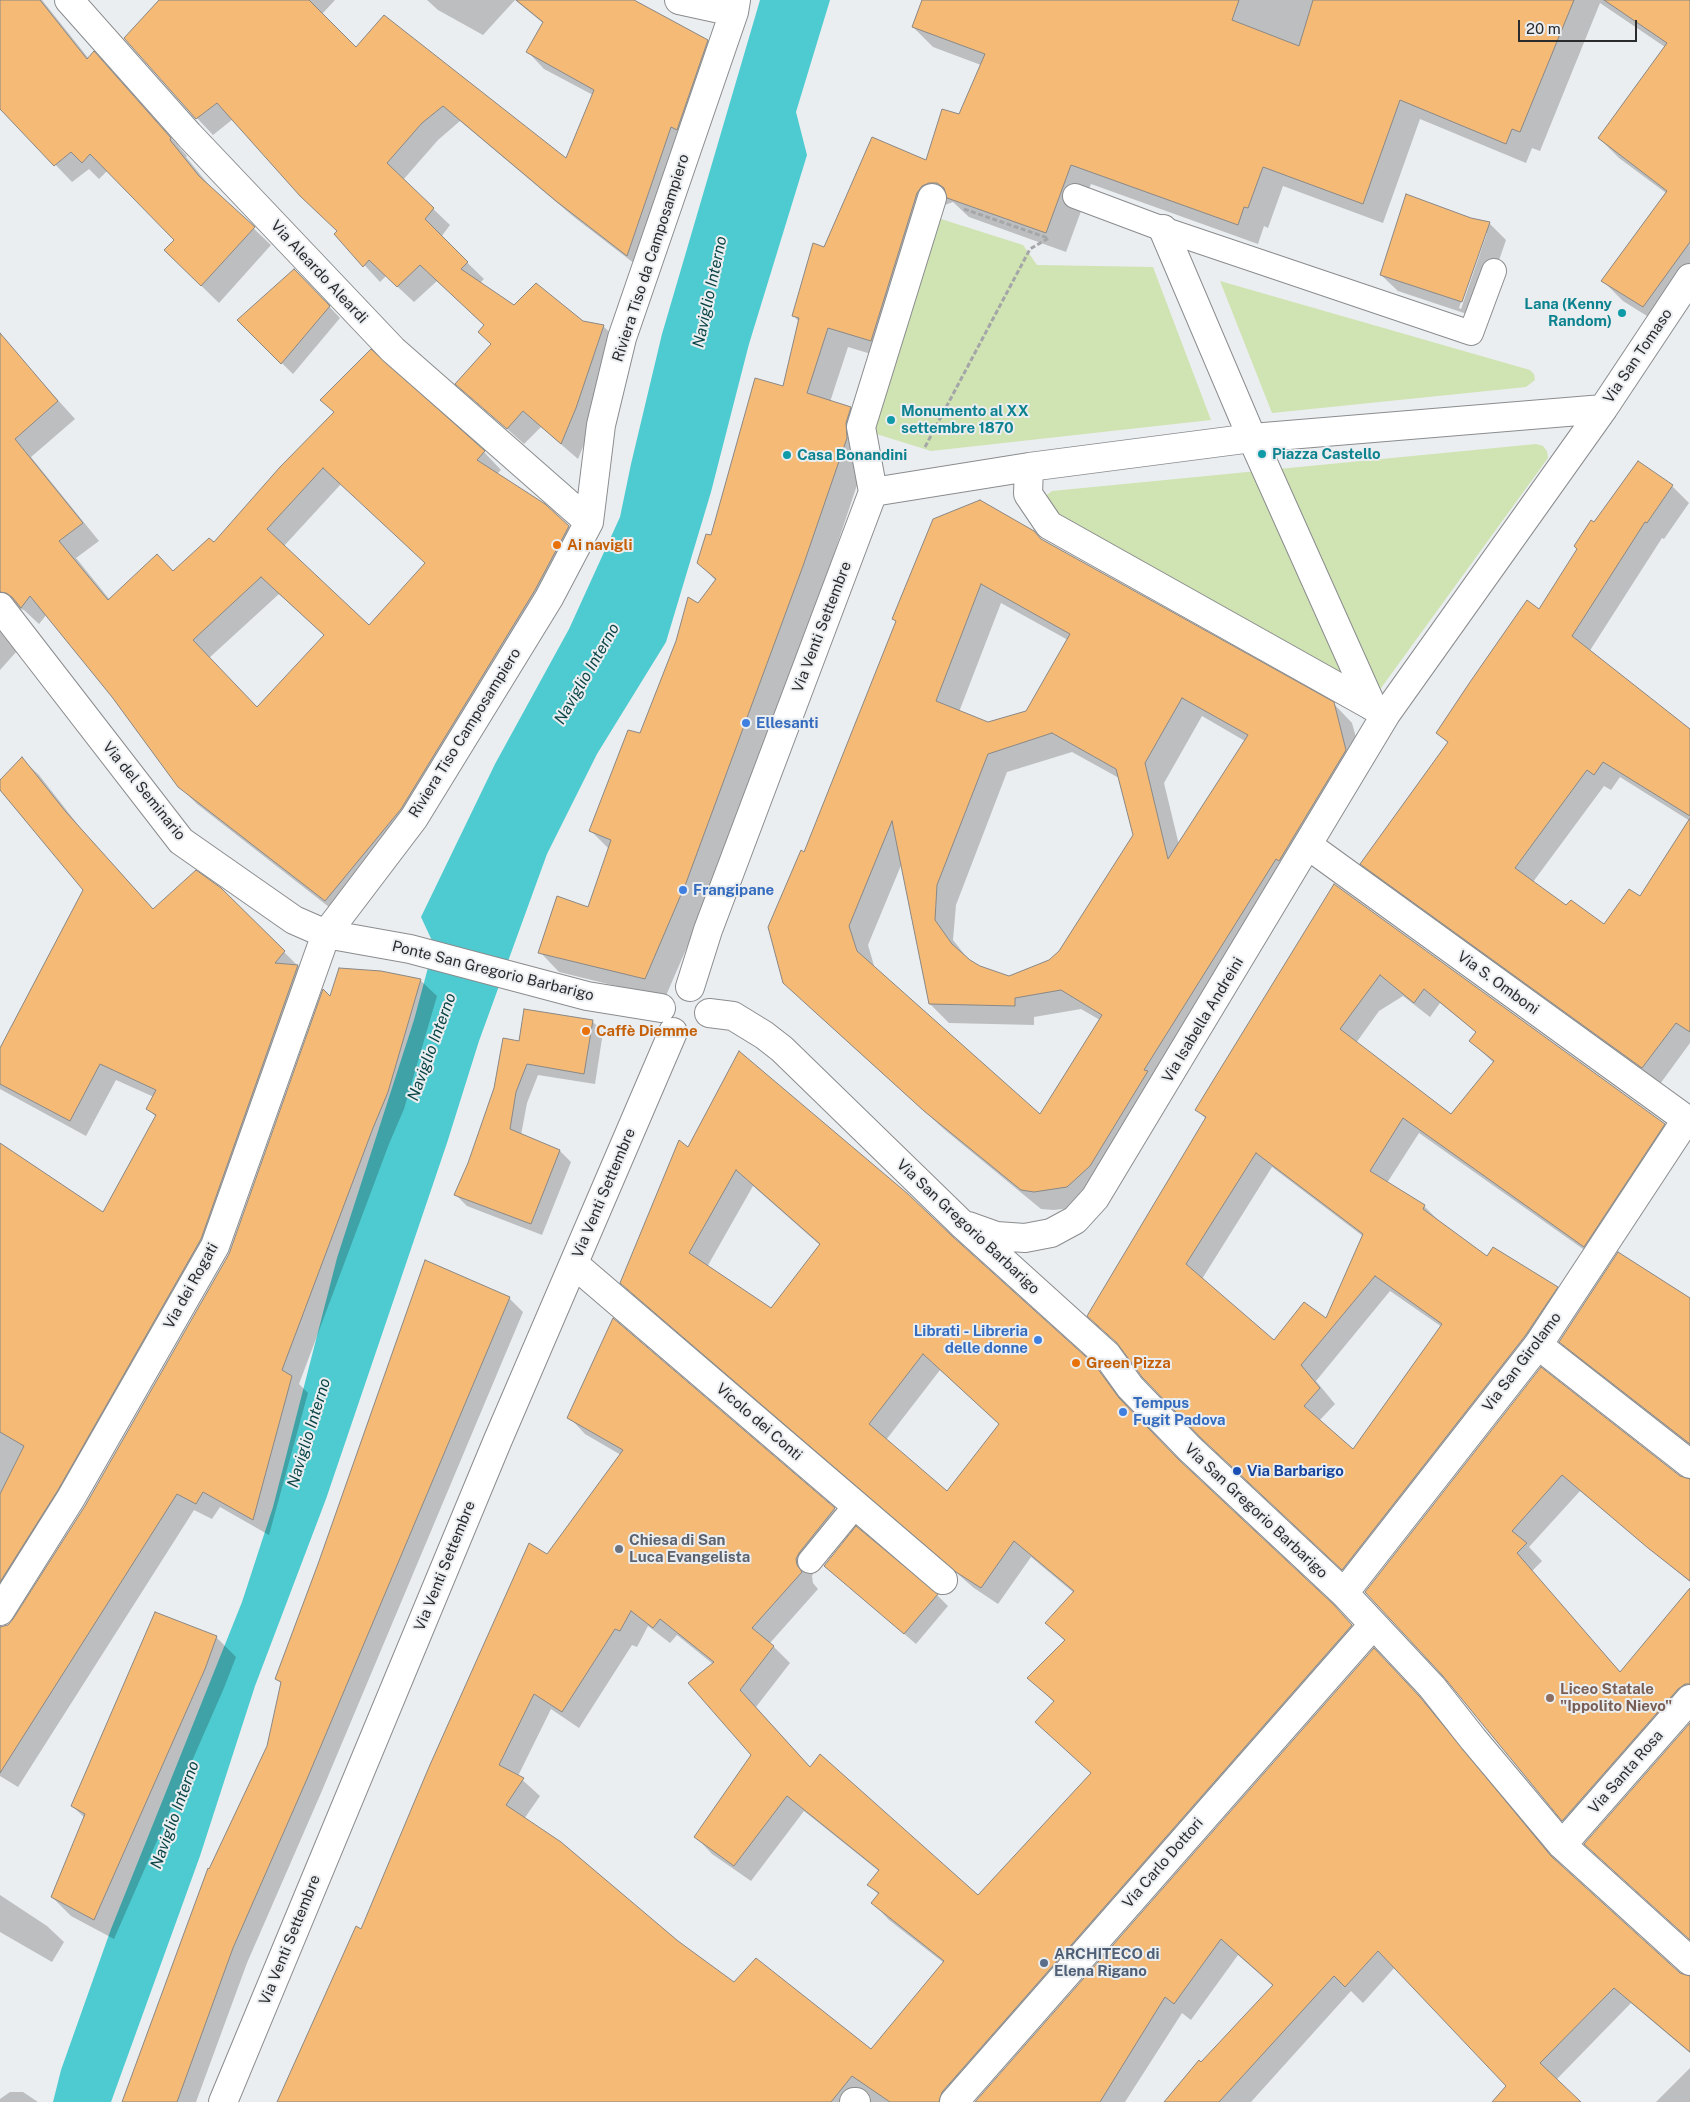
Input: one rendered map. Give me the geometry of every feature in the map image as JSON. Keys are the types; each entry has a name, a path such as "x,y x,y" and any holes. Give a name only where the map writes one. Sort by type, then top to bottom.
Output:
{"street":[{"name":"Via Aleardo Aleardi","path":"69,0 189,135 393,350 589,522"},
{"path":"679,0 735,6"},
{"name":"Riviera Tiso da Camposampiero","path":"589,522 601,425 622,338 735,6"},
{"path":"932,198 861,427 873,492 1029,467 1252,438 1602,408"},
{"path":"1163,229 1252,438 1379,710"},
{"name":"Via San Tomaso","path":"1602,408 1690,278"},
{"path":"1379,710 1602,408"},
{"path":"1029,467 1028,494 1049,525 1379,710"},
{"name":"Via Venti Settembre","path":"690,987 708,930 873,492"},
{"name":"Riviera Tiso Camposampiero","path":"326,934 414,818 549,598 589,522"},
{"name":"Via del Seminario","path":"0,607 181,841 294,920 326,934"},
{"name":"Via Isabella Andreini","path":"962,1224 996,1236 1025,1238 1052,1233 1075,1220 1095,1198 1309,846 1379,710"},
{"name":"Via S. Omboni","path":"1309,846 1688,1121"},
{"name":"Ponte San Gregorio Barbarigo","path":"326,934 428,953 587,996 661,1008"},
{"name":"Via dei Rogati","path":"0,1611 70,1498 215,1246 326,934"},
{"path":"682,986 690,987 702,994 709,1013 707,1021 696,1032 680,1035 673,1032 663,1022 661,1008 663,1000 674,989 682,986"},
{"name":"Via San Gregorio Barbarigo","path":"709,1013 733,1016 764,1035 782,1049 962,1224 1107,1355 1130,1387 1190,1449 1344,1593 1432,1687 1562,1845 1690,1961"},
{"name":"Via Venti Settembre","path":"223,2102 496,1442 673,1032"},
{"name":"Via San Girolamo","path":"1344,1593 1538,1345 1688,1121"},
{"name":"Vicolo dei Conti","path":"574,1264 943,1580"},
{"path":"1538,1345 1690,1464"},
{"name":"Via Carlo Dottori","path":"954,2102 1373,1625"},
{"name":"Via Santa Rosa","path":"1562,1845 1690,1699"}],"lane":[{"path":"1075,196 1163,229 1471,333 1494,271"},
{"path":"810,1561 856,1505"}],"path":[{"path":"924,449 1030,249 1049,238 932,198"}],"green space":[{"path":"941,219 1023,245 1037,265 1153,267 1211,420 931,451 870,432"},
{"path":"1220,281 1530,370 1534,374 1535,380 1526,387 1272,413"},
{"path":"1536,444 1543,446 1547,451 1548,458 1376,695 1053,517 1044,497 1052,491"}],"water":[{"name":"Naviglio Interno","path":"760,0 830,0 796,112 807,155 749,344 711,492 666,642 597,754 547,854 479,1041 447,1143 326,1499 255,1686 200,1856 111,2102 53,2102 61,2070 111,1929 242,1602 273,1507 337,1258 414,1020 434,945 421,917 495,764 569,629 620,517 662,334"}],"building":[{"path":"0,0 40,0 87,59 94,51 171,138 170,140 199,176 255,227 201,286 164,250 174,240 90,154 82,163 71,152 54,166 0,109"},
{"path":"159,0 309,0 356,47 384,15 566,158 594,90 526,52 543,22 516,0 634,0 708,40 677,130 671,127 627,256 556,201 443,106 422,123 387,163 434,208 425,219 468,262 461,269 514,305 536,283 583,321 604,325 576,408 561,444 523,411 507,429 455,384 491,344 478,332 484,325 420,265 397,287 369,260 363,267 334,234 337,231 300,196 217,103 196,119 124,38"},
{"path":"922,0 1239,0 1232,20 1299,46 1313,0 1574,0 1520,132 1512,129 1506,144 1400,100 1363,204 1263,167 1248,208 1244,207 1238,225 1071,165 1046,233 947,198 944,188 937,183 929,183 922,186 917,193 871,341 828,328 807,393 851,407 846,423 847,438 803,566 686,883 645,979 538,953 557,896 588,907 611,840 589,831 628,730 640,733 676,641 688,597 698,603 716,579 697,563 706,534 711,535 755,378 783,386 799,318 792,316 813,243 824,247 872,137 926,160 942,109 959,114 985,54 912,27"},
{"path":"1604,0 1690,0 1690,242 1643,307 1601,281 1667,191 1598,138 1667,43"},
{"path":"1406,194 1471,218 1490,222 1462,302 1380,275"},
{"path":"294,269 330,306 281,364 237,320"},
{"path":"0,333 58,401 15,439 83,523 59,541 108,600 157,554 173,571 209,538 214,542 280,467 334,412 320,400 371,349 485,451 477,460 545,504 569,526 535,590 401,809 325,901 178,787 112,697 30,596 21,608 12,597 0,592","holes":["323,468 425,563 369,625 267,529","261,577 324,635 257,707 193,640"]},
{"path":"1638,461 1673,485 1647,523 1645,522 1572,636 1690,729 1690,816 1603,762 1594,775 1587,770 1515,868 1566,905 1571,900 1604,924 1629,889 1640,896 1690,818 1690,1032 1676,1023 1642,1068 1360,864 1448,742 1436,733 1470,682 1527,600 1539,609 1577,549 1574,546 1591,520 1594,522"},
{"path":"980,500 1034,531 1041,539 1334,702 1346,750 1279,861 1276,859 1144,1070 1148,1071 1090,1166 1067,1187 1034,1192 1021,1190 924,1111 783,983 768,927 801,850 804,852 896,621 892,619 933,519","holes":["981,584 1070,634 1026,711 988,722 936,701","1182,698 1248,735 1168,859 1145,763","1052,733 1116,769 1133,835 1059,951 1049,960 1009,976 980,966 970,960 952,944 935,920 937,885 988,754","892,821 929,1004 1015,1006 1015,998 1061,990 1102,1015 1040,1114 857,951 849,926"]},
{"path":"22,757 66,812 153,909 196,870 221,888 285,951 275,963 298,965 201,1239 58,1490 0,1582 0,1494 24,1446 0,1432 0,1143 103,1212 156,1115 146,1109 156,1090 100,1064 70,1121 0,1084 0,1048 83,890 0,790 0,780"},
{"path":"1334,884 1665,1124 1584,1247 1403,1118 1370,1171 1425,1205 1423,1209 1487,1256 1493,1247 1558,1287 1525,1336 1342,1570 1201,1438 1142,1377 1117,1343 1087,1316 1206,1117 1195,1110","holes":["1380,975 1414,1003 1424,989 1476,1032 1469,1041 1494,1061 1451,1114 1340,1029","1256,1153 1363,1234 1326,1318 1304,1302 1274,1340 1186,1264","1375,1276 1442,1324 1353,1449 1304,1406 1320,1388 1301,1365"]},
{"path":"339,968 381,971 421,979 388,1092 282,1370 292,1376 253,1520 203,1492 196,1504 177,1494 0,1773 0,1627 8,1625 13,1619 85,1506 229,1254 323,989 330,996"},
{"path":"524,1009 593,1020 584,1074 527,1064 516,1092 510,1129 560,1150 531,1224 454,1195 468,1163 494,1088 503,1038 519,1041"},
{"path":"739,1051 908,1194 1095,1365 1119,1398 1179,1460 1333,1604 1352,1625 942,2092 939,2102 890,2102 852,2076 831,2102 277,2102 356,1926 361,1929 429,1767 529,1543 547,1554 623,1450 567,1418 613,1318 835,1508 799,1553 796,1559 797,1565 802,1572 752,1628 774,1646 740,1690 810,1767 820,1754 978,1895 1091,1773 1035,1722 1054,1701 1027,1678 1065,1640 1045,1623 1074,1591 1014,1541 981,1588 956,1572 620,1283 679,1140 688,1147","holes":["736,1170 820,1244 771,1308 689,1253","923,1354 999,1424 947,1491 869,1424","631,1611 653,1628 660,1619 714,1662 688,1683 751,1755 694,1837 734,1866 787,1796 879,1870 867,1885 879,1893 871,1903 944,1961 871,2049 756,1958 734,1982 678,1941 561,1842 506,1805 524,1778 499,1765 534,1694 562,1712 615,1629 620,1631"]},
{"path":"1618,1252 1690,1298 1690,1444 1559,1342"},
{"path":"425,1260 510,1297 307,1779 233,1948 177,2102 122,2102 208,1868 267,1746 281,1682 275,1679 318,1564"},
{"path":"1541,1367 1680,1476 1690,1479 1690,1581 1562,1475 1512,1531 1527,1543 1517,1553 1620,1672 1690,1588 1690,1684 1685,1684 1678,1689 1562,1821 1443,1676 1365,1592"},
{"path":"856,1526 938,1594 904,1634 824,1566"},
{"path":"155,1612 217,1636 205,1669 94,1920 51,1897 85,1814 71,1806"},
{"path":"1374,1648 1420,1697 1551,1856 1680,1973 1690,1976 1690,2052 1614,1988 1540,2063 1581,2102 1492,2102 1506,2086 1378,1951 1345,1987 1334,1976 1219,2102 1164,2102 1199,2060 1201,2062 1273,1985 1221,1939 1174,2004 1165,1997 1100,2102 975,2102"},
{"path":"1690,1723 1690,1940 1584,1844"}],"place":[{"name":"Lana (Kenny Random)","path":"1622,313"},
{"name":"Monumento al XX settembre 1870","path":"891,420"},
{"name":"Piazza Castello","path":"1262,454"},
{"name":"Casa Bonandini","path":"787,455"},
{"name":"Ai navigli","path":"557,545"},
{"name":"Ellesanti","path":"746,723"},
{"name":"Frangipane","path":"683,890"},
{"name":"Caffè Diemme","path":"586,1031"},
{"name":"Librati - Libreria delle donne","path":"1038,1340"},
{"name":"Green Pizza","path":"1076,1363"},
{"name":"Tempus Fugit Padova","path":"1123,1412"},
{"name":"Via Barbarigo","path":"1237,1471"},
{"name":"Chiesa di San Luca Evangelista","path":"619,1549"},
{"name":"Liceo Statale \"Ippolito Nievo\"","path":"1550,1698"},
{"name":"ARCHITECO di Elena Rigano","path":"1044,1963"}]}
